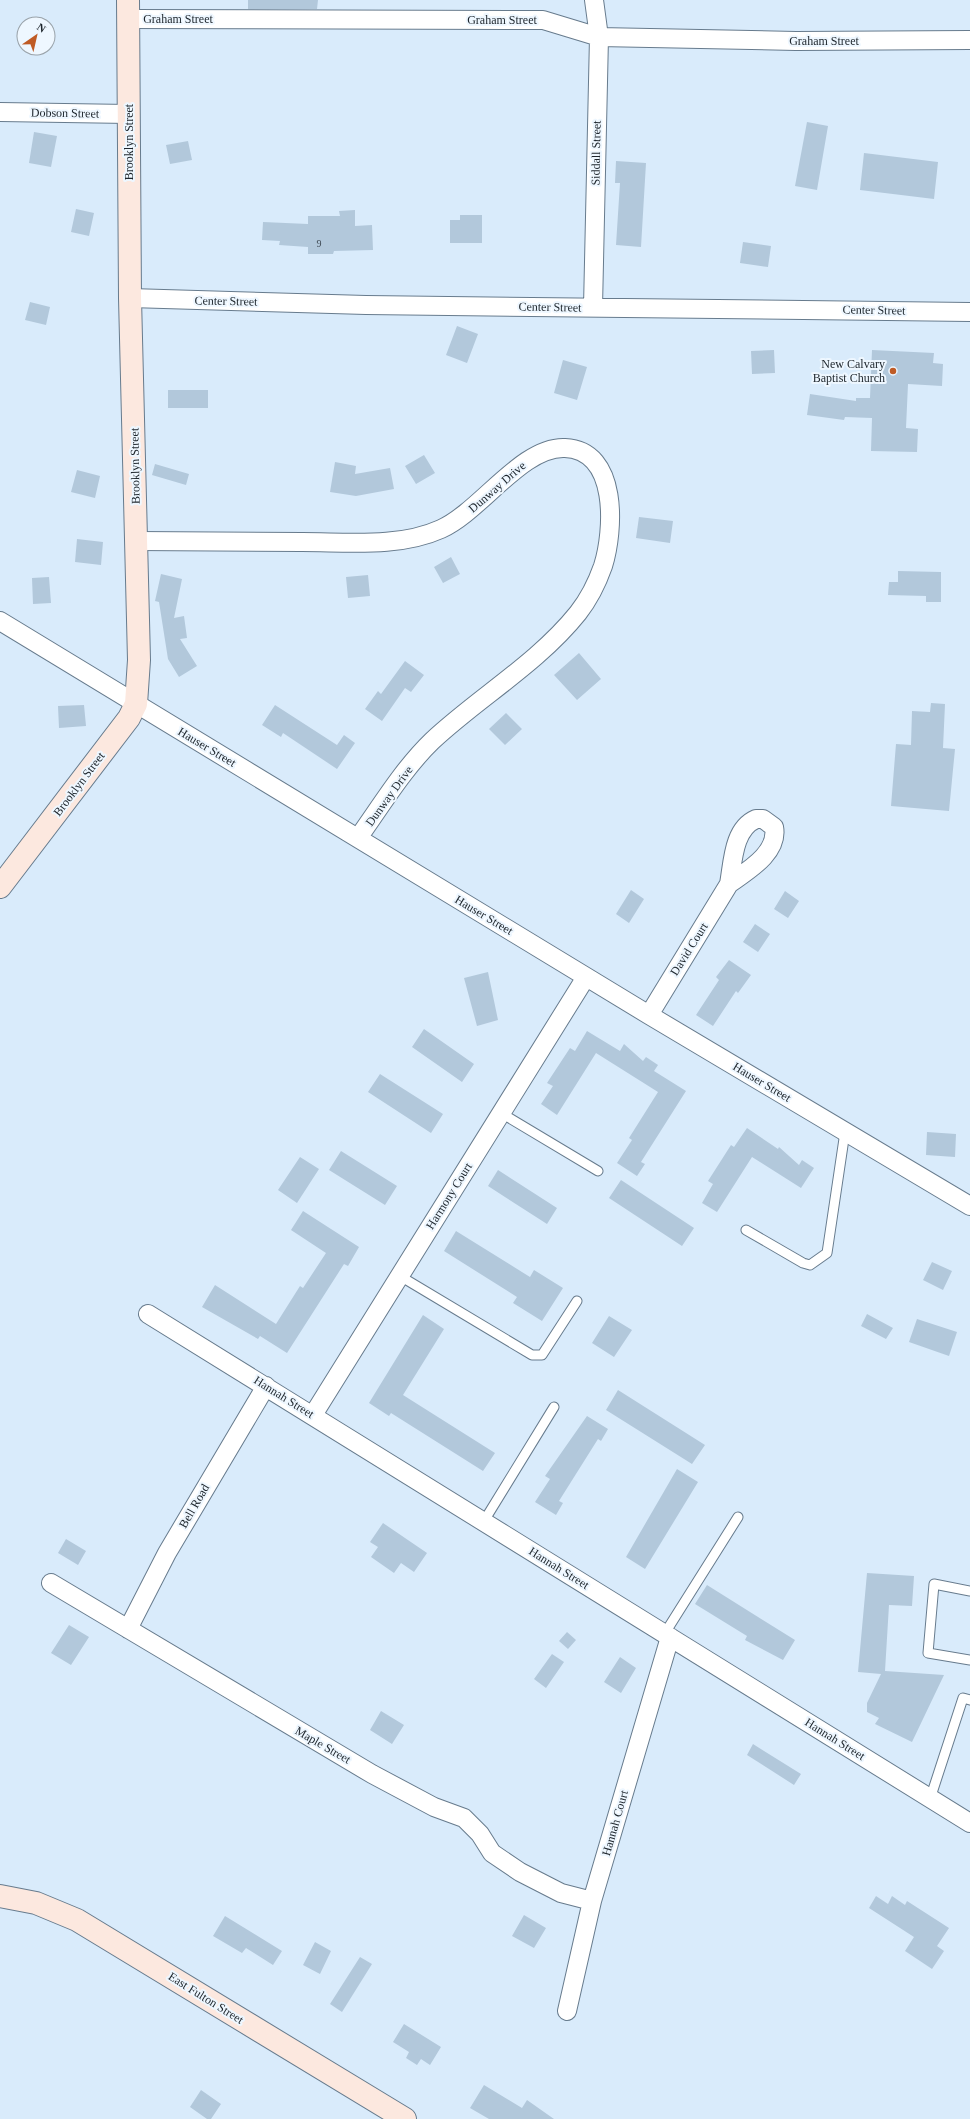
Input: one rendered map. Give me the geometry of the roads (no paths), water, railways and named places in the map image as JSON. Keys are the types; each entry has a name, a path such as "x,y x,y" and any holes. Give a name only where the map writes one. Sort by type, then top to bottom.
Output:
{"street":[{"name":"Siddall Street","path":"593,307 599,37 594,0"},
{"name":"Graham Street","path":"128,10 543,20 599,37 796,41 970,40"},
{"name":"Brooklyn Street","path":"0,887 129,718 136,704 139,660 130,298 128,10"},
{"name":"Dobson Street","path":"0,112 129,114"},
{"name":"Center Street","path":"130,298 366,305 970,312"},
{"name":"Dunway Drive","path":"136,541 360,542 414,539 445,528 464,515 534,456 557,448 567,448 584,454 598,466 609,493 611,523 603,564 592,591 568,624 540,652 475,704 431,742 404,774 358,838"},
{"name":"Hauser Street","path":"0,621 649,1015 970,1206"},
{"name":"David Court","path":"649,1015 729,884"},
{"name":"Harmony Court","path":"313,1415 586,977"},
{"name":"Hannah Street","path":"148,1314 970,1823"},
{"name":"Bell Road","path":"128,1629 167,1552 266,1386"},
{"name":"Maple Street","path":"51,1583 372,1774 434,1807 470,1821 492,1853 520,1872 561,1893 592,1901"},
{"name":"Hannah Court","path":"567,2011 592,1901 668,1635"},
{"name":"East Fulton Street","path":"0,1896 36,1903 77,1920 405,2119"}],"lane":[{"path":"501,1113 598,1171"},
{"path":"746,1230 803,1263 810,1265 828,1253 845,1132"},
{"path":"400,1276 532,1355 542,1355 578,1300"},
{"path":"484,1521 554,1406"},
{"path":"668,1635 738,1518"},
{"path":"970,1591 934,1584 928,1653 970,1660"},
{"path":"930,1798 963,1698 970,1700"}],"place":[{"name":"New Calvary Baptist Church","path":"893,371"}]}
